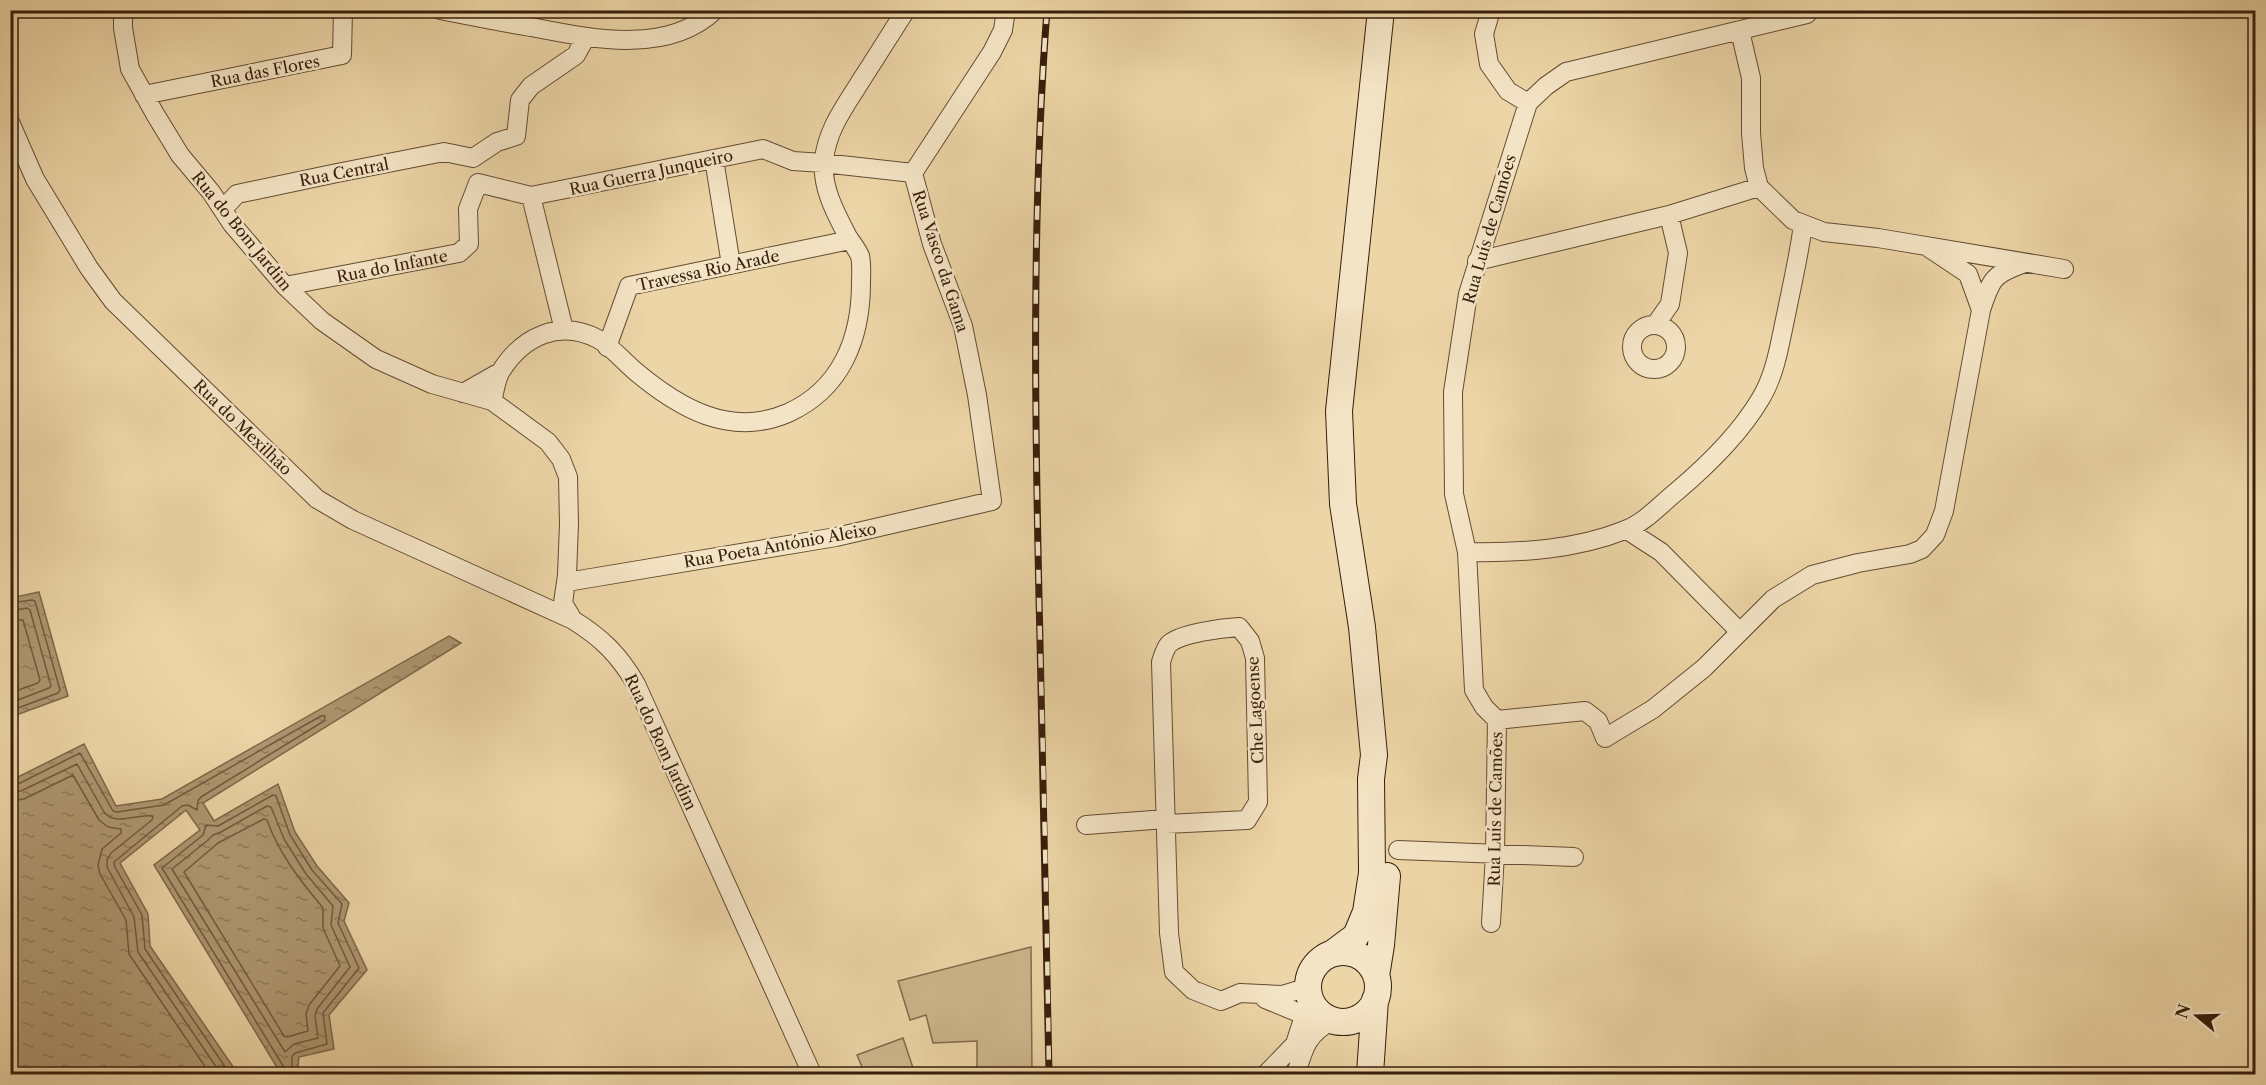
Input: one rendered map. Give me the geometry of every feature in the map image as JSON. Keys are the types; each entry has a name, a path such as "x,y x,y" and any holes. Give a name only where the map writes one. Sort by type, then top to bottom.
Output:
{"main road":[{"path":"1364,1074 1361,1043 1353,1029 1334,1022 1316,1008 1308,995 1318,962 1356,936 1366,912 1372,873 1371,779 1374,755 1362,627 1344,504 1340,411 1380,15"},
{"path":"1334,1022 1362,1016 1372,1007 1386,894 1389,827 1376,671 1362,627"},
{"path":"1333,953 1348,952 1361,956 1372,967 1375,988 1370,1074"}],"street":[{"name":"Rua do Bom Jardim","path":"123,10 123,28 130,69 144,95 180,155 211,192 232,224 285,286 322,321 376,358 432,384 492,401 548,442 561,459 568,477 569,524 567,582 563,603 573,620 595,633 621,660 636,684 804,1072"},
{"name":"Rua das Flores","path":"144,95 342,56 343,10"},
{"path":"440,10 586,37 621,40 676,33 704,21 715,10"},
{"path":"492,401 500,372 514,354 532,338 559,329 599,340 662,392 685,407 713,418 750,423 786,414 814,399 850,352 859,321 861,291 860,257 825,187 823,162 827,143 836,120 906,10"},
{"name":"Rua Vasco da Gama","path":"992,501 977,396 963,326 932,244 913,173 992,52 1003,30 1006,10"},
{"path":"1491,10 1485,34 1489,63 1508,91 1528,103 1566,72 1807,14"},
{"path":"1740,31 1751,78 1751,133 1754,168 1760,187 1793,220 1824,232 2064,269"},
{"path":"478,183 473,158 497,142 516,136 520,100 531,86 576,55 586,37"},
{"name":"Rua Luís de Camões","path":"1491,923 1495,854 1497,720 1484,707 1474,690 1467,552 1454,494 1453,392 1468,294 1528,103"},
{"name":"Rua do Mexilhão","path":"10,122 35,179 89,268 113,301 317,499 353,520 573,620"},
{"name":"Rua Guerra Junqueiro","path":"478,183 531,196 763,149 793,161 823,162 913,173"},
{"name":"Rua Central","path":"211,192 237,194 444,152 473,158"},
{"path":"714,159 730,265"},
{"name":"Rua do Infante","path":"285,286 459,253 469,244 468,209 478,183"},
{"path":"1477,261 1669,215 1760,187"},
{"path":"222,209 237,194"},
{"path":"531,196 564,330"},
{"path":"1656,324 1670,304 1678,253 1669,215"},
{"path":"1467,552 1517,553 1591,541 1627,530 1693,478 1737,433 1762,396 1777,357 1803,225"},
{"name":"Travessa Rio Arade","path":"607,347 629,286 850,240"},
{"path":"1926,246 1968,274 1981,310"},
{"path":"1497,720 1585,711 1598,721 1605,738 1653,709 1704,668 1773,599 1812,575 1858,563 1910,554 1922,549 1935,535 1944,511 1981,310 1989,285 2004,270 2026,262"},
{"path":"463,393 500,372"},
{"name":"Rua Poeta António Aleixo","path":"567,582 836,537 992,501"},
{"path":"1627,530 1661,552 1739,631"},
{"name":"Che Lagoense","path":"1086,825 1166,822 1247,820 1258,802 1255,658 1250,641 1239,627 1224,627 1178,638 1168,645 1161,662 1166,822 1169,933 1174,972 1193,990 1221,1001"},
{"path":"1398,850 1574,857"},
{"path":"1221,1001 1240,993 1282,995 1302,989 1308,995"},
{"path":"1221,1001 1246,998 1268,1000 1308,995"},
{"path":"1274,1072 1295,1044 1308,995"},
{"path":"1274,1072 1313,1034 1334,1022"},
{"path":"1296,1074 1304,1045"}],"shaded area":[{"path":"1031,947 1032,1074 977,1074 977,1041 933,1043 926,1015 910,1020 898,981"},
{"path":"903,1038 915,1074 865,1074 857,1055"}],"water":[{"path":"39,592 68,696 11,717 11,598"},
{"path":"449,636 461,643 203,803 214,821 278,784 295,832 317,866 349,903 344,921 367,970 329,1015 334,1049 299,1057 297,1074 281,1074 154,865 200,830 186,810 120,863 148,914 150,946 238,1074 11,1074 11,772 14,779 84,744 116,806 162,799"}],"railway":[{"path":"1047,10 1038,168 1036,326 1049,1074"}]}
